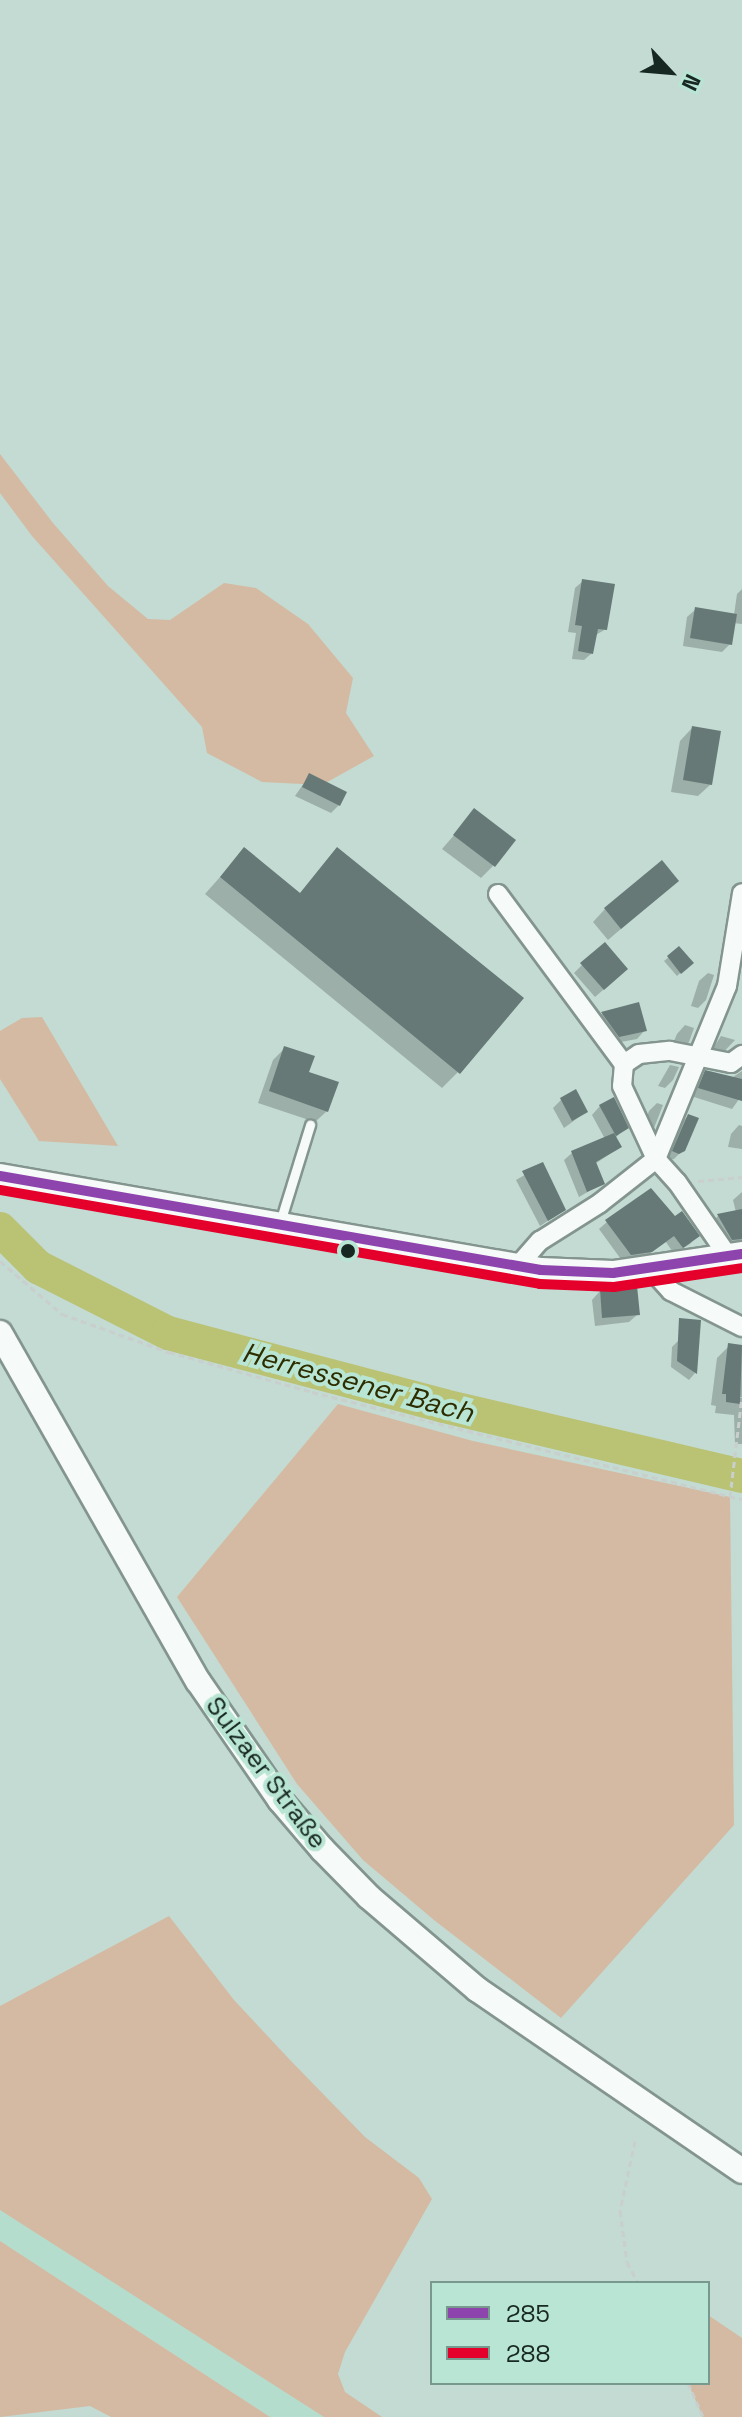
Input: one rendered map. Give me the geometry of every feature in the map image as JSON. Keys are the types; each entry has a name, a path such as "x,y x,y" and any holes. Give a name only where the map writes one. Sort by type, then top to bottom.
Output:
{"main road":[{"path":"0,1176 517,1267 580,1273 651,1269 735,1255"},
{"name":"Sulzaer Straße","path":"0,1333 198,1681 280,1800 369,1897 478,1990 742,2171"}],"street":[{"path":"517,1267 540,1241 600,1203 656,1159 727,986 742,893"},
{"path":"498,894 624,1064 622,1086 656,1159 735,1255"},
{"path":"624,1064 639,1054 670,1051 731,1063 742,1055"},
{"path":"651,1269 671,1291 742,1327"}],"lane":[{"path":"280,1225 310,1125"}],"path":[{"path":"677,1182 742,1177"},
{"path":"0,1261 62,1314 169,1352 327,1396 742,1499"},
{"path":"730,1497 742,1397"},
{"path":"635,2141 620,2211 627,2262 637,2281"},
{"path":"689,2385 703,2417"}],"shaded area":[{"path":"0,454 53,523 108,586 148,619 170,620 224,583 256,588 308,624 353,678 346,713 374,756 322,785 262,782 207,753 202,727 32,536 0,493"},
{"path":"42,1017 118,1146 39,1141 0,1079 0,1031 22,1018"},
{"path":"338,1404 473,1441 730,1497 734,1825 561,2018 434,1920 363,1860 297,1784 177,1597"},
{"path":"169,1916 234,2000 365,2137 419,2178 432,2199 345,2352 338,2374 345,2392 382,2417 324,2417 0,2210 0,2006"},
{"path":"0,2210 324,2417 270,2417 0,2241"},
{"path":"0,2241 270,2417 111,2417 90,2406 0,2417"},
{"path":"710,2316 742,2338 742,2417 703,2417 689,2385 710,2385"}],"building":[{"path":"582,579 615,584 607,630 598,629 593,654 578,651 582,626 575,625"},
{"path":"695,607 737,614 732,645 690,638"},
{"path":"692,726 721,731 712,785 683,780"},
{"path":"309,773 347,792 340,806 302,787"},
{"path":"474,808 516,840 495,867 453,835"},
{"path":"244,847 300,893 337,847 524,998 460,1074 220,877"},
{"path":"662,860 679,881 621,929 604,908"},
{"path":"605,942 628,969 604,990 580,963"},
{"path":"679,946 694,963 681,974 667,956"},
{"path":"639,1002 647,1031 619,1037 601,1012"},
{"path":"284,1046 315,1056 309,1072 339,1082 328,1112 269,1091"},
{"path":"705,1070 742,1079 742,1101 698,1088"},
{"path":"576,1089 588,1112 572,1121 560,1098"},
{"path":"614,1097 629,1128 616,1136 599,1105"},
{"path":"688,1114 699,1118 685,1151 679,1154 672,1151"},
{"path":"614,1133 622,1147 596,1162 605,1184 587,1192 571,1151"},
{"path":"543,1162 566,1210 548,1221 522,1171"},
{"path":"651,1188 675,1216 682,1211 700,1236 683,1248 674,1236 652,1252 631,1255 605,1220"},
{"path":"742,1209 742,1239 732,1240 717,1214"},
{"path":"637,1286 640,1315 602,1318 600,1289"},
{"path":"679,1318 701,1320 697,1374 677,1361"},
{"path":"728,1343 742,1345 740,1404 726,1402 726,1394 722,1394"}],"waterway":[{"name":"Herressener Bach","path":"0,1229 38,1267 168,1333 444,1406 742,1476"}],"transit line":[{"name":"285","path":"0,1176 541,1270 613,1273 742,1254"},
{"name":"288","path":"0,1190 540,1284 614,1287 742,1268"}]}
